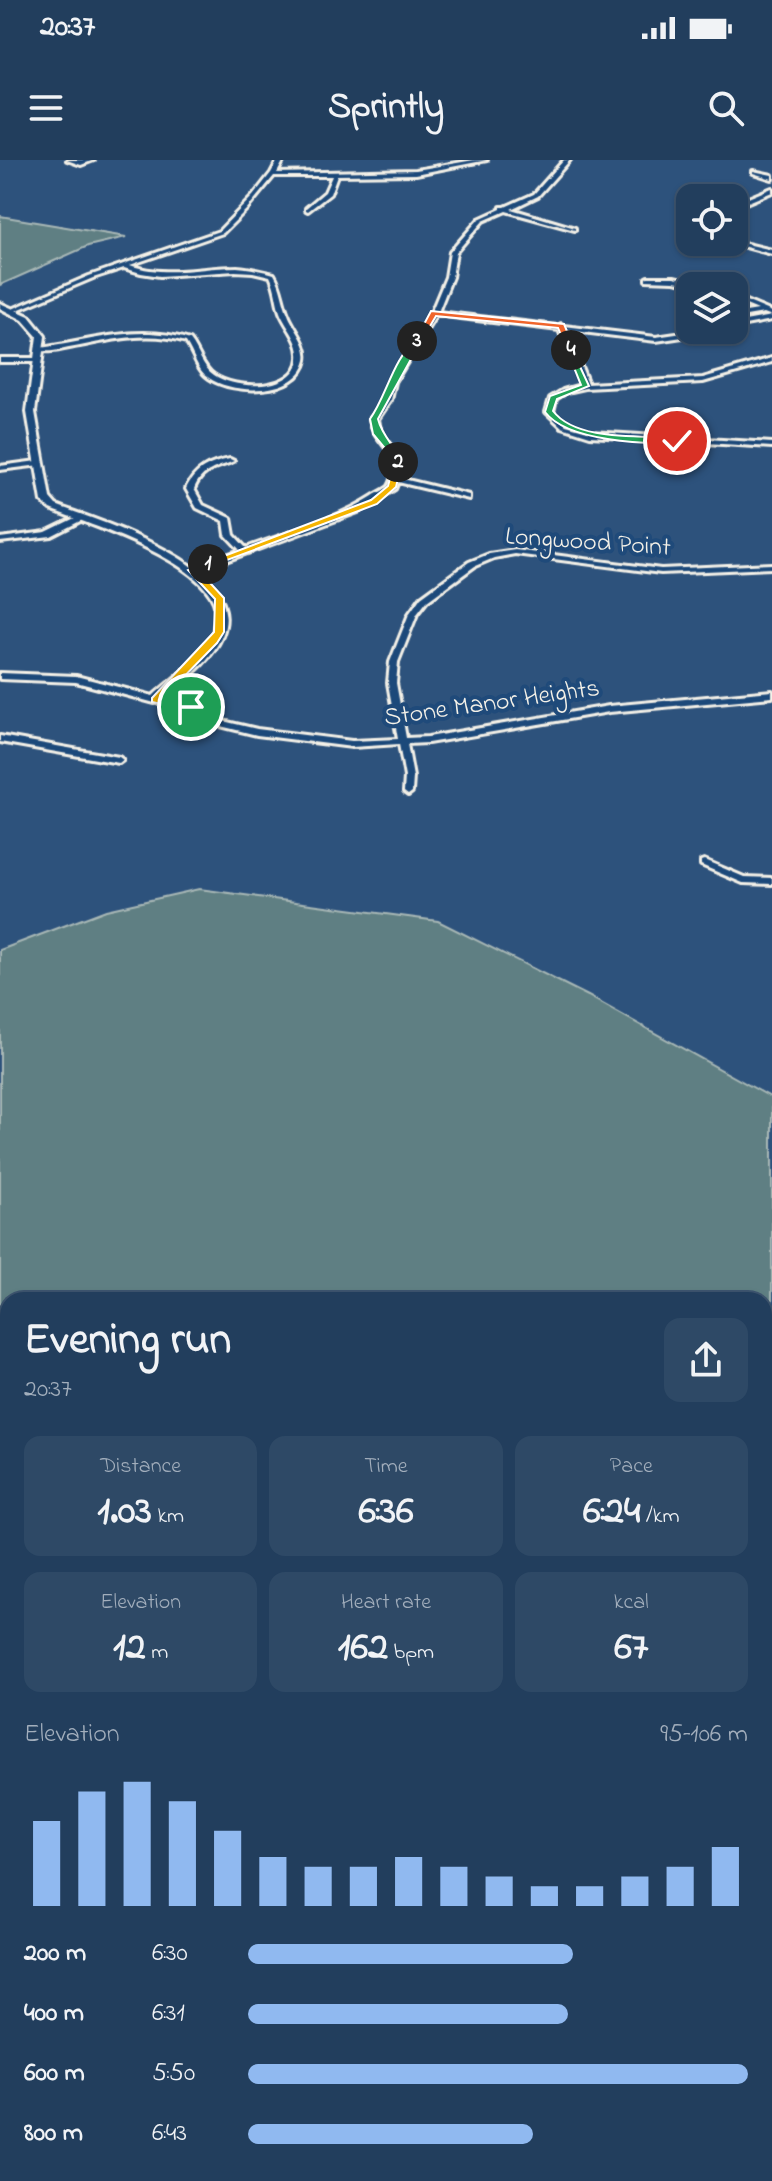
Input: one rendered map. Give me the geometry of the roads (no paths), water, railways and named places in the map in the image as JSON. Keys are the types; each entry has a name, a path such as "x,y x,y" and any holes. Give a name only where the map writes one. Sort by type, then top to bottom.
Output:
{"street":[{"path":"70,160 81,163 91,160"},
{"path":"13,310 123,265 221,232 237,219 253,195 276,175 281,160"},
{"path":"276,175 416,172 484,160"},
{"path":"193,570 374,502 396,479 396,455 377,434 374,419 388,400 392,382 434,313 449,277 453,252 481,220 536,195 567,160"},
{"path":"755,172 772,177"},
{"path":"308,209 328,193 335,174"},
{"path":"748,200 772,190"},
{"path":"503,208 573,229"},
{"path":"748,246 772,252"},
{"path":"0,360 130,335 171,341 192,349 205,373 214,380 242,387 288,378 296,372 304,356 281,308 277,282 272,275 233,267 150,276 123,265"},
{"path":"648,279 676,279"},
{"path":"748,304 770,314"},
{"path":"0,305 13,310 36,327 40,352 31,412 41,491 48,503 193,570 219,598 219,632 213,643 155,700 76,679 0,676"},
{"path":"434,313 647,337 676,336"},
{"path":"748,316 770,314"},
{"path":"748,320 770,314"},
{"path":"561,326 585,386"},
{"path":"647,337 676,330"},
{"path":"772,360 691,382 585,386 565,391 550,402 551,417 573,430 664,441 710,439 772,445"},
{"path":"230,461 206,467 193,480 190,489 200,506 228,520 230,535 244,550"},
{"path":"0,468 37,463"},
{"path":"396,479 466,497"},
{"path":"0,540 48,534 82,518"},
{"name":"Longwood Point","path":"408,792 393,672 413,614 424,599 481,560 515,552 661,571 772,566"},
{"name":"Stone Manor Heights","path":"155,700 207,720 304,740 404,742 609,709 772,694"},
{"path":"0,739 119,760"},
{"path":"704,863 743,880 772,881"}]}
